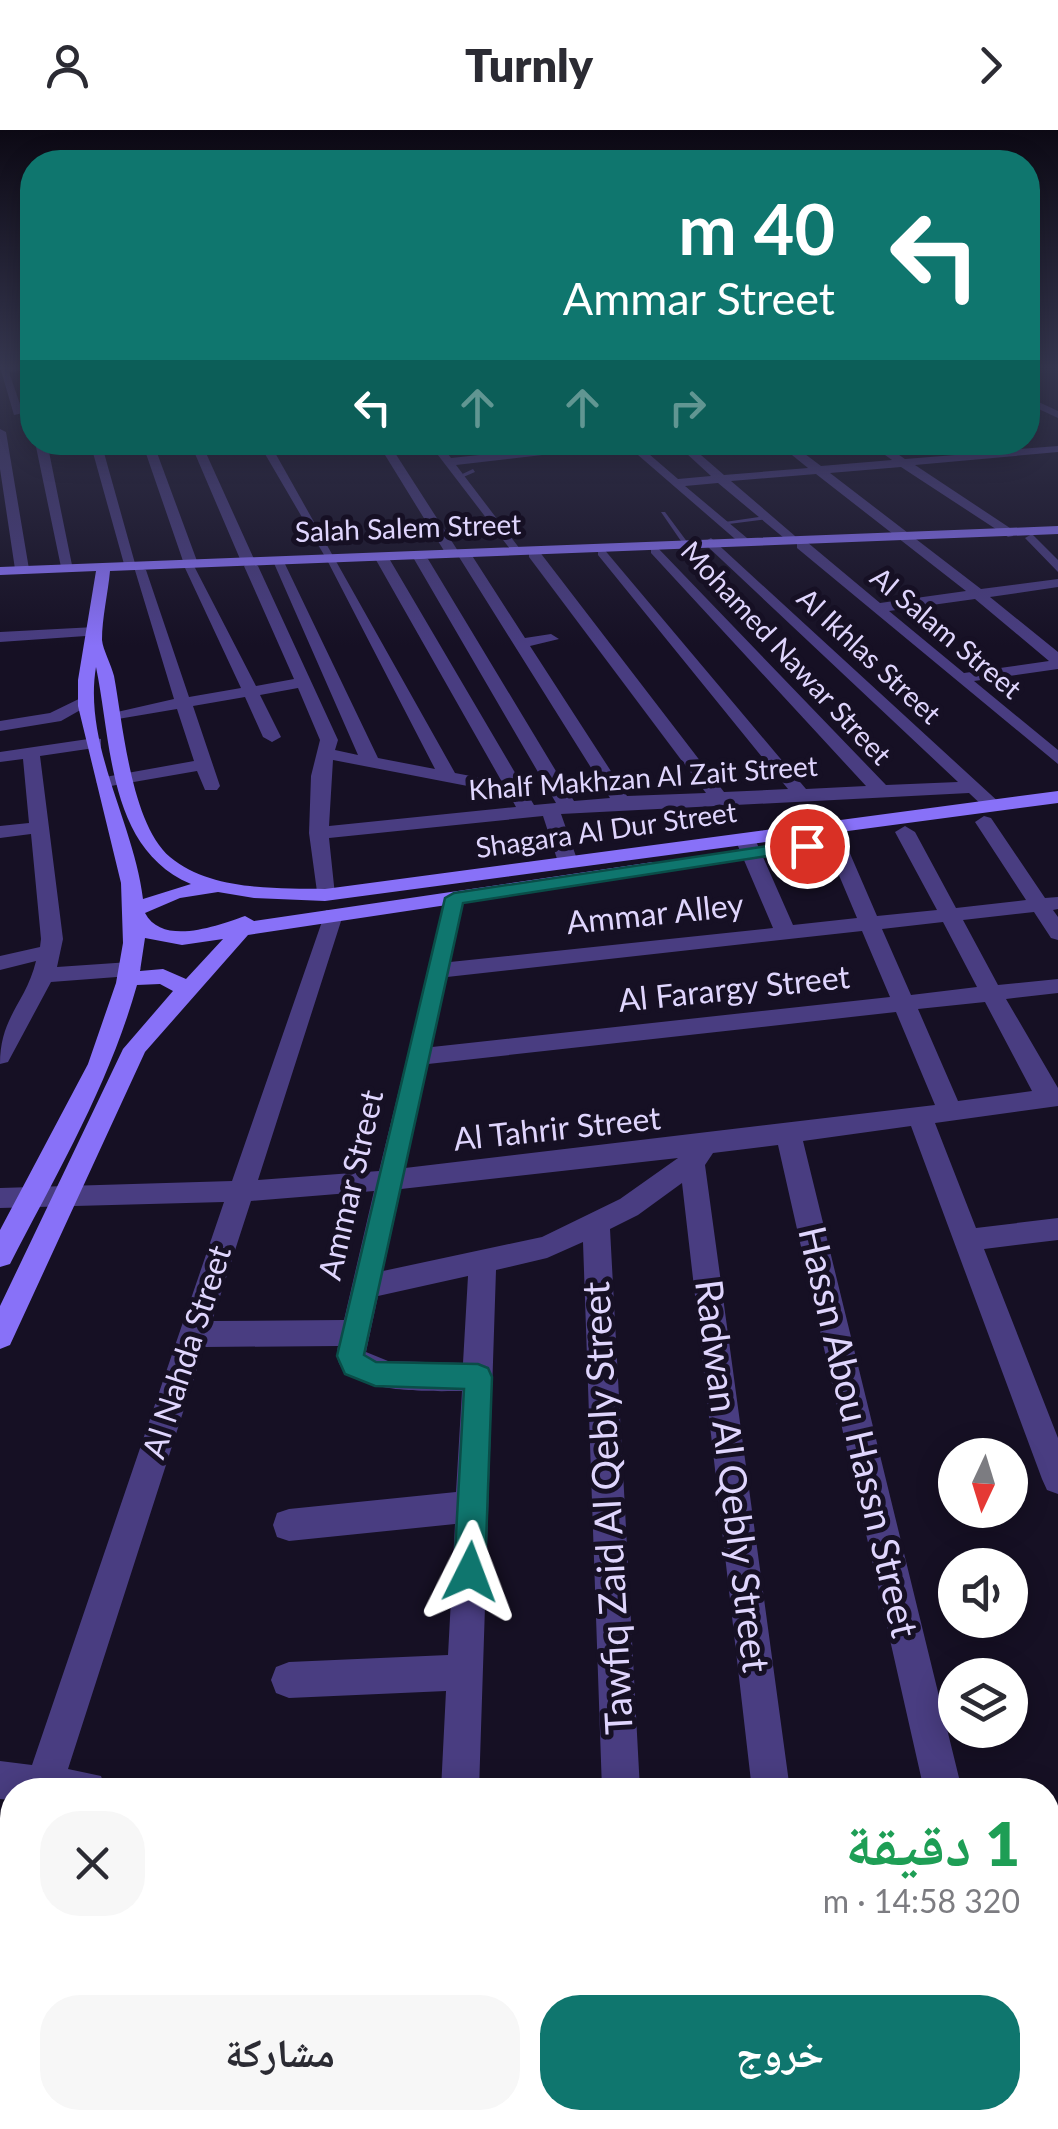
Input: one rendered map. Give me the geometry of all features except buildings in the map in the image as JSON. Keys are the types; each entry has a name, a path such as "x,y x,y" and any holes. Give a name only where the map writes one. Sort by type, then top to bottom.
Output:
{"street":[{"path":"45,459 68,567"},
{"path":"101,459 210,786"},
{"path":"153,459 191,564 272,737"},
{"path":"203,459 330,740 320,776 319,834 329,905"},
{"path":"273,459 448,777"},
{"path":"374,459 559,807 568,862"},
{"path":"394,459 520,642 622,802"},
{"path":"446,459 513,549"},
{"path":"448,462 473,459"},
{"path":"647,459 742,541"},
{"name":"Al Salam Street","path":"699,459 1058,759"},
{"path":"804,459 911,538 1058,662"},
{"path":"898,459 1008,532"},
{"path":"672,483 937,459"},
{"path":"4,479 22,569"},
{"name":"Salah Salem Street","path":"0,574 68,567 656,550 1008,532 1058,534"},
{"name":"Salah Salem Street","path":"911,538 1032,538 1058,534"},
{"path":"1032,538 1058,568"},
{"name":"Salah Salem Street","path":"459,554 513,549 796,542"},
{"name":"Al Ikhlas Street","path":"714,545 972,787 1049,904 1058,933"},
{"name":"Mohamed Nawar Street","path":"656,550 880,790"},
{"path":"602,552 800,793"},
{"path":"534,554 718,796"},
{"name":"Salah Salem Street","path":"249,562 383,560 427,555"},
{"path":"383,560 526,810"},
{"path":"278,564 370,762"},
{"name":"Salah Salem Street","path":"0,574 103,572 135,567"},
{"path":"0,1256 114,1027 129,974 134,915 130,880 85,701 86,659 95,637 103,572"},
{"path":"878,608 1058,583"},
{"path":"0,636 95,637"},
{"path":"0,1336 135,1049 242,929 249,909 231,889 175,868 146,841 112,716 106,668 95,637"},
{"path":"520,642 552,638"},
{"path":"961,678 1058,662"},
{"path":"112,716 305,682"},
{"path":"0,726 55,717 85,701"},
{"path":"55,717 70,722 75,730 65,748"},
{"path":"0,757 95,743"},
{"path":"0,1056 44,975 51,951 52,927 31,753"},
{"path":"328,754 516,790"},
{"path":"106,782 204,766"},
{"name":"Khalf Makhzan Al Zait Street","path":"319,834 622,802 972,787"},
{"name":"Shagara Al Dur Street","path":"134,915 152,933 171,938 242,929 329,905 568,862 835,842 905,832 1058,797"},
{"name":"Shagara Al Dur Street","path":"231,889 329,905 454,898 748,846 988,814 1058,812"},
{"path":"0,832 39,827"},
{"path":"905,832 1053,1098"},
{"path":"835,842 950,1112"},
{"path":"748,846 785,932"},
{"path":"134,915 175,893 231,889"},
{"name":"Ammar Street","path":"353,1333 454,898"},
{"name":"Ammar Alley","path":"438,971 1049,904"},
{"name":"Al Nahda Street","path":"46,1778 240,1192 329,905"},
{"path":"0,963 51,951"},
{"path":"44,975 164,976 189,990"},
{"name":"Al Farargy Street","path":"417,1057 1058,986"},
{"name":"Al Tahrir Street","path":"0,1198 240,1192 705,1153 788,1133 1053,1098"},
{"path":"920,1116 1058,1479"},
{"name":"Hassn Abou Hassn Street","path":"788,1133 940,1778"},
{"path":"364,1286 482,1264 547,1246 596,1226 705,1153"},
{"name":"Radwan Al Qebly Street","path":"705,1153 770,1778"},
{"name":"Tawfiq Zaid Al Qebly Street","path":"596,1226 620,1778"},
{"path":"968,1240 1058,1229"},
{"path":"461,1778 482,1264"},
{"path":"193,1334 353,1333 350,1356 364,1372 478,1377"},
{"path":"289,1526 473,1506"},
{"path":"289,1680 466,1672"}],"lane":[{"path":"459,477 473,472"},
{"path":"663,513 684,543"},
{"path":"721,523 766,518"}],"route":[{"path":"470,1572 478,1377 375,1374 364,1372 350,1356 454,898 807,846"}]}
